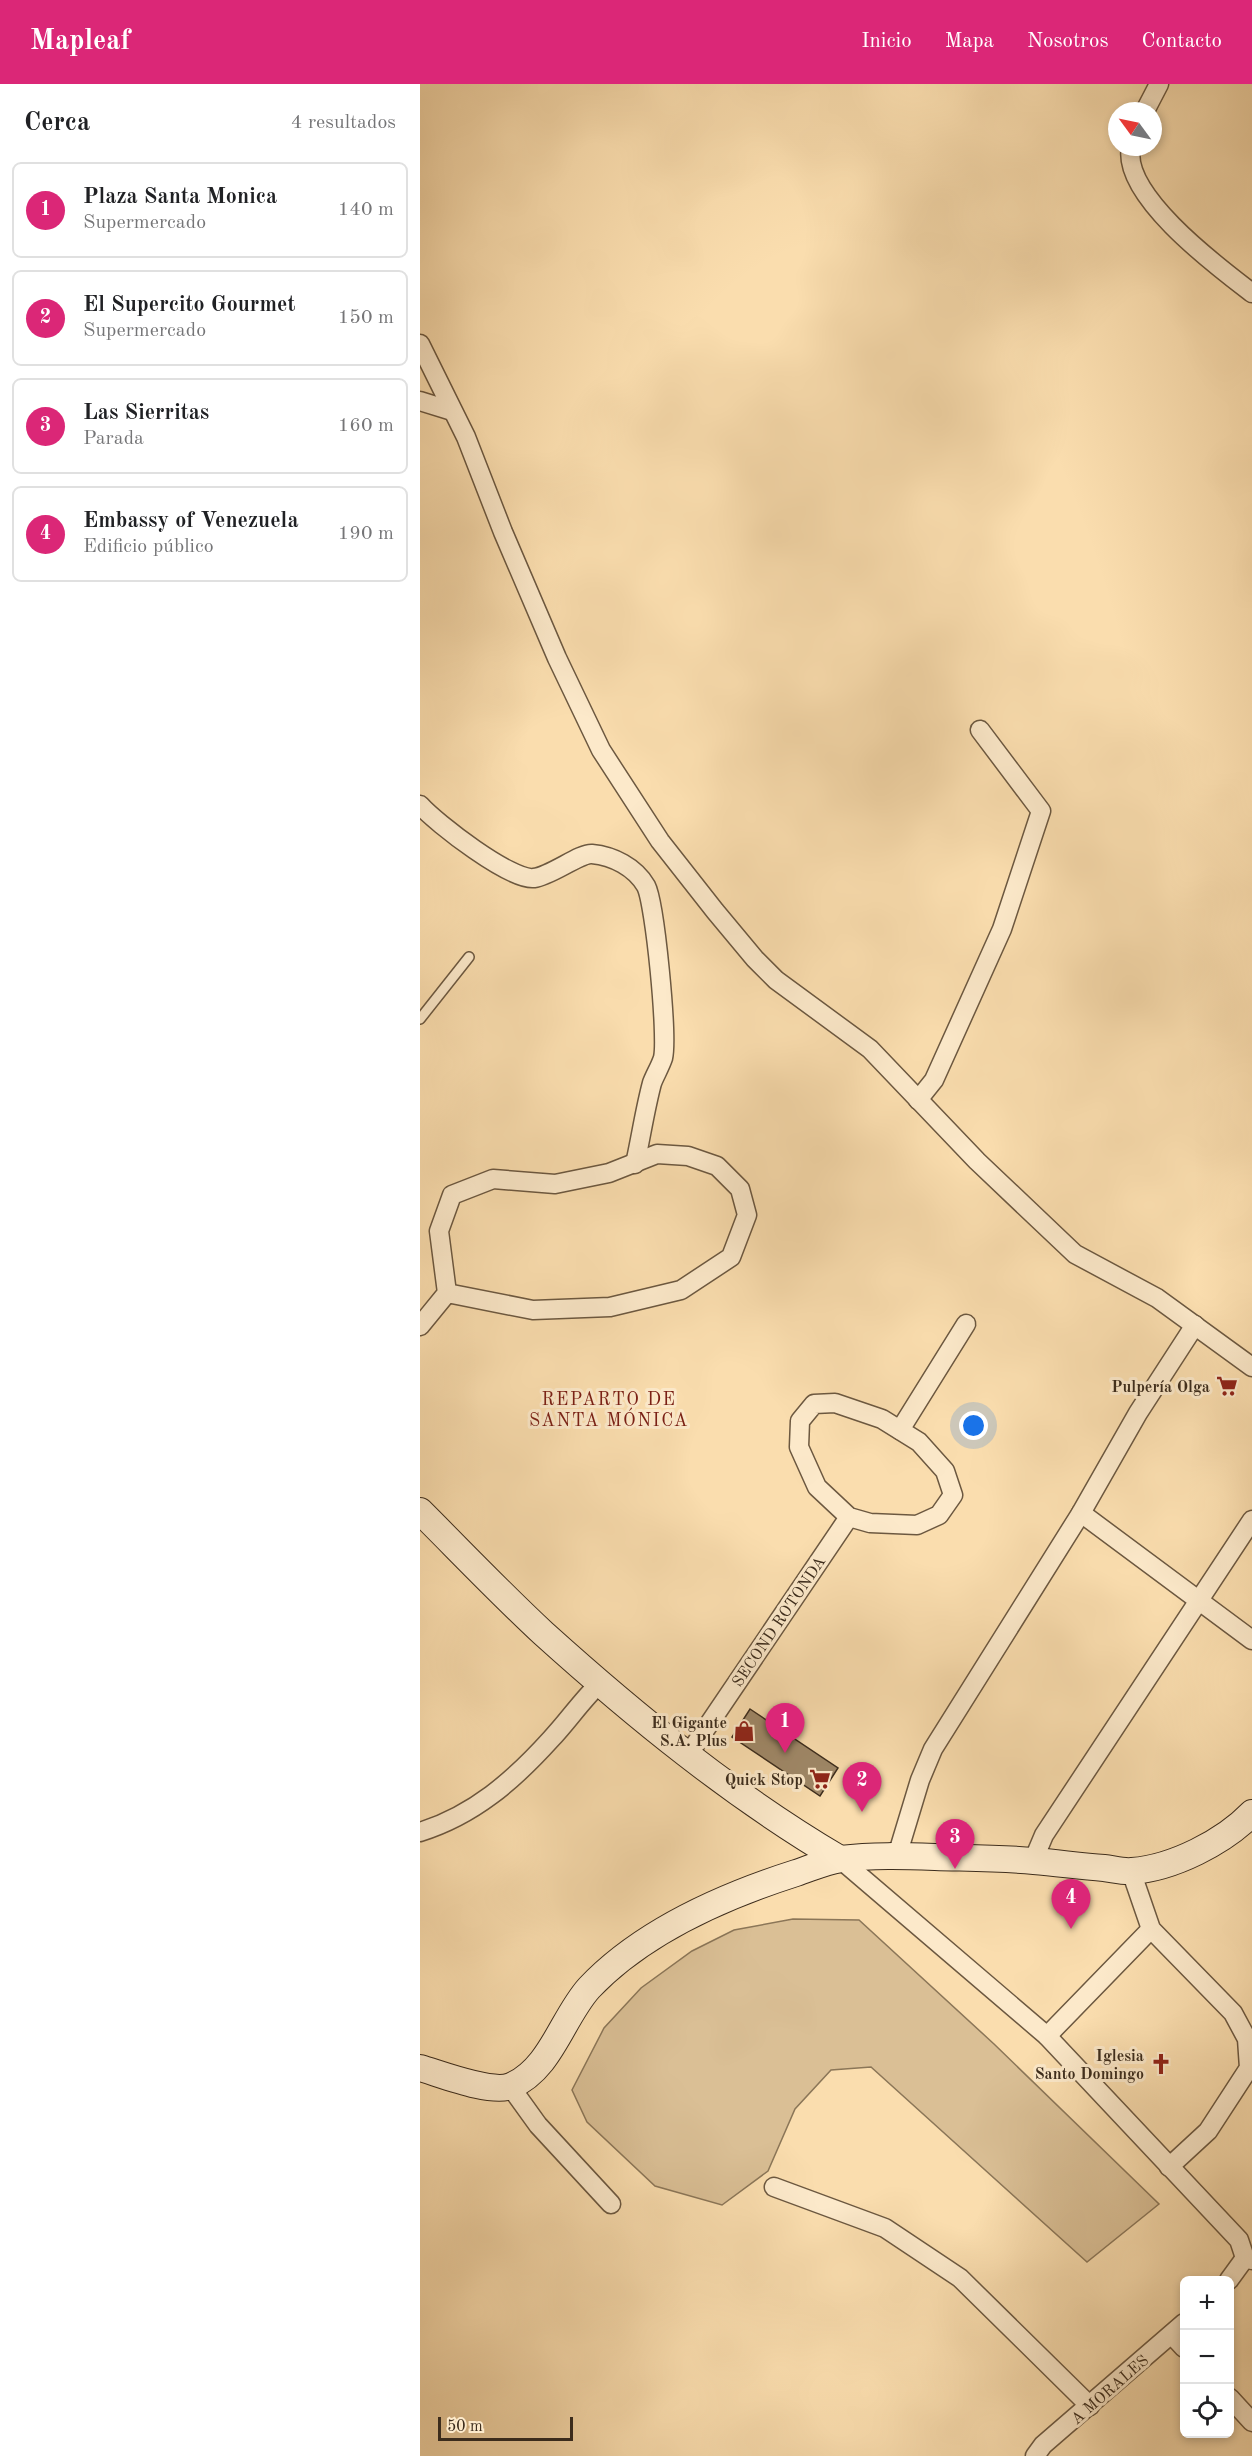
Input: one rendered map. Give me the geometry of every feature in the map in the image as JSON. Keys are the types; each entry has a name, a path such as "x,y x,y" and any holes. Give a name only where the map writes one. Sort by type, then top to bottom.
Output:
{"street":[{"path":"1150,102 1159,84"},
{"path":"1129,156 1137,179 1169,223 1202,255 1252,293"},
{"path":"420,344 466,437 503,532 557,658 601,750 660,841 755,959 776,980 870,1049 976,1161 1075,1254 1157,1298 1252,1367"},
{"path":"420,401 452,411"},
{"path":"918,1100 934,1080 1002,929 1041,811 980,730"},
{"path":"420,805 446,829 512,873 532,879 590,854 616,860 632,870 646,886 653,913 665,1036 663,1058 652,1082 635,1164"},
{"path":"420,1326 447,1293 439,1230 452,1195 493,1179 555,1184 609,1173 657,1154 688,1156 717,1166 740,1189 747,1215 731,1257 681,1290 610,1307 533,1310 447,1293"},
{"path":"900,1430 966,1324"},
{"path":"897,1856 920,1780 933,1749 1081,1513 1138,1413 1195,1325"},
{"path":"835,1403 882,1419 919,1442 945,1471 953,1495 939,1515 917,1525 870,1523 849,1516 817,1487 800,1447 800,1421 814,1404 835,1403"},
{"path":"420,1511 542,1631 600,1683 688,1755 808,1840 840,1859 1047,2036 1239,2240 1248,2259 1233,2276"},
{"path":"1081,1513 1252,1640"},
{"name":"SECOND ROTONDA","path":"688,1755 849,1516"},
{"path":"1033,1861 1044,1834 1252,1520"},
{"path":"420,1832 448,1823 501,1789 551,1739 600,1683"},
{"path":"420,2068 492,2087 510,2086 534,2070 572,2009 589,1989 638,1946 710,1906 783,1877 840,1859 897,1856 1033,1861 1131,1871 1184,1859 1237,1828 1252,1813"},
{"path":"1131,1871 1151,1929 1233,2013 1247,2039 1250,2069 1208,2131 1169,2168"},
{"path":"1047,2036 1151,1929"},
{"path":"510,2086 538,2125 611,2204"},
{"path":"774,2187 885,2228 960,2277 1090,2406"},
{"name":"A MORALES","path":"1035,2456 1043,2445 1178,2329"},
{"path":"1234,2402 1252,2422"}],"lane":[{"path":"420,1019 469,957"}],"shaded area":[{"path":"793,1919 859,1920 994,2044 1159,2204 1087,2262 871,2067 831,2070 795,2109 768,2171 722,2205 655,2186 587,2122 572,2090 604,2028 641,1988 692,1951 734,1930"}],"building":[{"path":"750,1709 838,1768 820,1796 732,1737"}],"place":[{"name":"Pulpería Olga","path":"1227,1386"},
{"name":"El Gigante S.A. Plus","path":"744,1731"},
{"name":"Plaza Santa Monica","path":"785,1753"},
{"name":"Quick Stop","path":"820,1779"},
{"name":"El Supercito Gourmet","path":"862,1812"},
{"name":"Las Sierritas","path":"955,1869"},
{"name":"Embassy of Venezuela","path":"1071,1929"},
{"name":"Iglesia Santo Domingo","path":"1161,2064"}],"district":[{"name":"REPARTO DE SANTA MÓNICA","path":"609,1409"}]}
